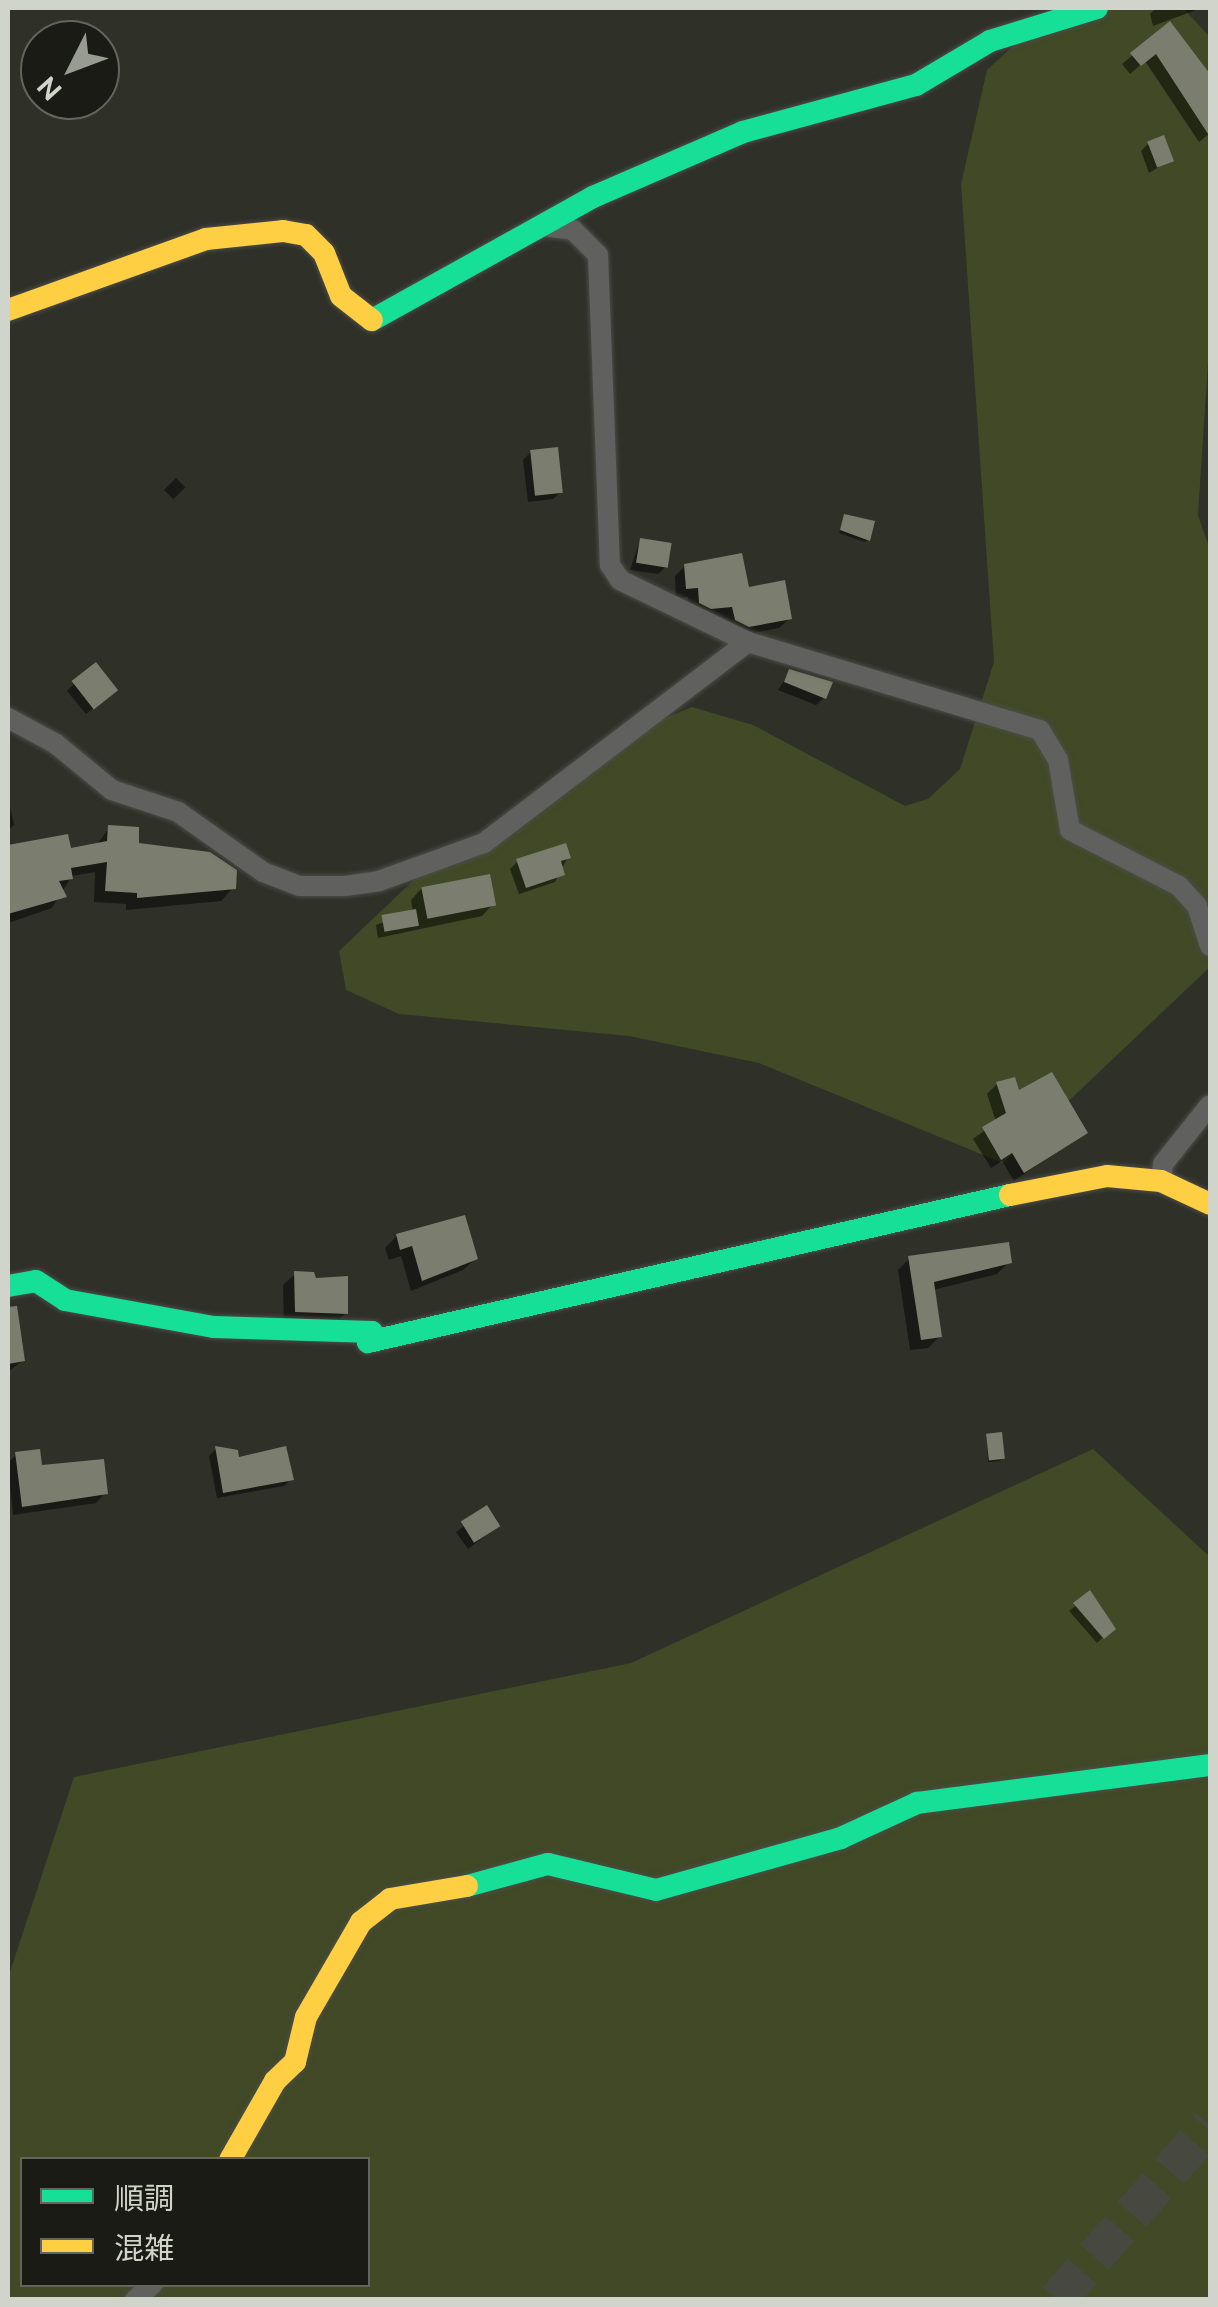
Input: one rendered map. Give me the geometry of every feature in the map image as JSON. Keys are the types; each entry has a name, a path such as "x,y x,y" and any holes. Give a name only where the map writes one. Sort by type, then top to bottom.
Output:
{"street":[{"path":"8,310 206,239 283,231 306,235 315,244 341,296 370,322 542,226 744,132 916,86 990,41 1097,8"},
{"path":"542,226 572,230 598,255 610,565 631,590 748,642 1040,730 1058,760 1070,830 1179,886 1198,906 1210,946"},
{"path":"8,718 56,744 112,790 178,812 263,872 298,886 345,886 379,882 484,843 748,642"},
{"path":"1161,1180 1163,1164 1184,1144 1210,1105"},
{"path":"1184,1144 1210,1141"},
{"path":"8,1286 36,1281 66,1300 214,1327 372,1332 368,1342 1020,1190 1107,1176 1161,1180 1210,1204"},
{"path":"232,2157 275,2080 294,2062 306,2017 361,1922 390,1899 504,1880 548,1864 656,1890 841,1838 917,1804 1210,1764"}],"green space":[{"path":"1076,8 1183,8 1210,37 1210,332 1198,515 1210,550 1210,967 1003,1163 759,1063 629,1036 399,1014 346,990 339,951 418,876 638,729 692,707 753,725 905,806 928,799 960,769 994,662 961,184 987,70 1043,18"},
{"path":"1093,1449 1210,1557 1210,2299 8,2299 8,1978 74,1777 631,1663"}],"building":[{"path":"1170,21 1210,74 1210,137 1156,54 1141,66 1130,53"},
{"path":"1164,135 1174,161 1157,168 1147,141"},
{"path":"558,447 563,493 535,496 530,450"},
{"path":"844,514 875,521 870,541 840,530"},
{"path":"640,538 672,543 668,568 636,563"},
{"path":"742,553 749,587 785,580 792,619 749,627 735,620 732,607 711,609 699,603 698,588 686,589 684,564"},
{"path":"96,662 118,690 94,709 72,681"},
{"path":"789,669 833,682 826,699 784,682"},
{"path":"108,825 139,827 139,843 210,852 237,870 236,889 137,898 137,893 105,891 107,862 71,868 73,879 59,881 67,897 8,914 8,845 68,834 71,848 107,841"},
{"path":"566,843 571,858 561,861 565,875 526,888 516,859"},
{"path":"490,874 496,905 427,919 421,887"},
{"path":"416,909 419,926 384,932 382,915"},
{"path":"1052,1072 1088,1133 1024,1173 1012,1153 1001,1160 982,1127 1006,1113 996,1082 1015,1077 1019,1090"},
{"path":"465,1215 478,1259 422,1281 412,1246 400,1250 396,1234"},
{"path":"1009,1242 1012,1263 934,1282 942,1337 921,1340 908,1256"},
{"path":"294,1271 314,1272 316,1278 348,1276 348,1314 295,1312"},
{"path":"17,1306 25,1361 8,1364 8,1307"},
{"path":"1002,1432 1005,1459 989,1461 986,1434"},
{"path":"215,1446 238,1450 239,1457 286,1446 294,1480 223,1493"},
{"path":"40,1449 42,1465 104,1459 108,1494 22,1507 15,1452"},
{"path":"487,1505 500,1526 474,1543 461,1521"},
{"path":"1090,1590 1116,1629 1104,1639 1073,1603"}],"tunnel":[{"path":"1057,2300 1210,2125"}],"traffic: fast":[{"path":"372,320 593,197 743,132 916,85 990,41 1097,8"},
{"path":"8,1286 36,1281 65,1300 214,1327 372,1332 368,1342 1010,1195"},
{"path":"467,1886 548,1864 656,1890 841,1838 917,1803 1210,1765"}],"traffic: slow":[{"path":"8,310 206,239 283,231 306,235 324,253 341,296 372,320"},
{"path":"1010,1195 1107,1176 1161,1181 1210,1204"},
{"path":"232,2157 275,2081 295,2062 306,2017 361,1922 390,1899 467,1886"}]}
